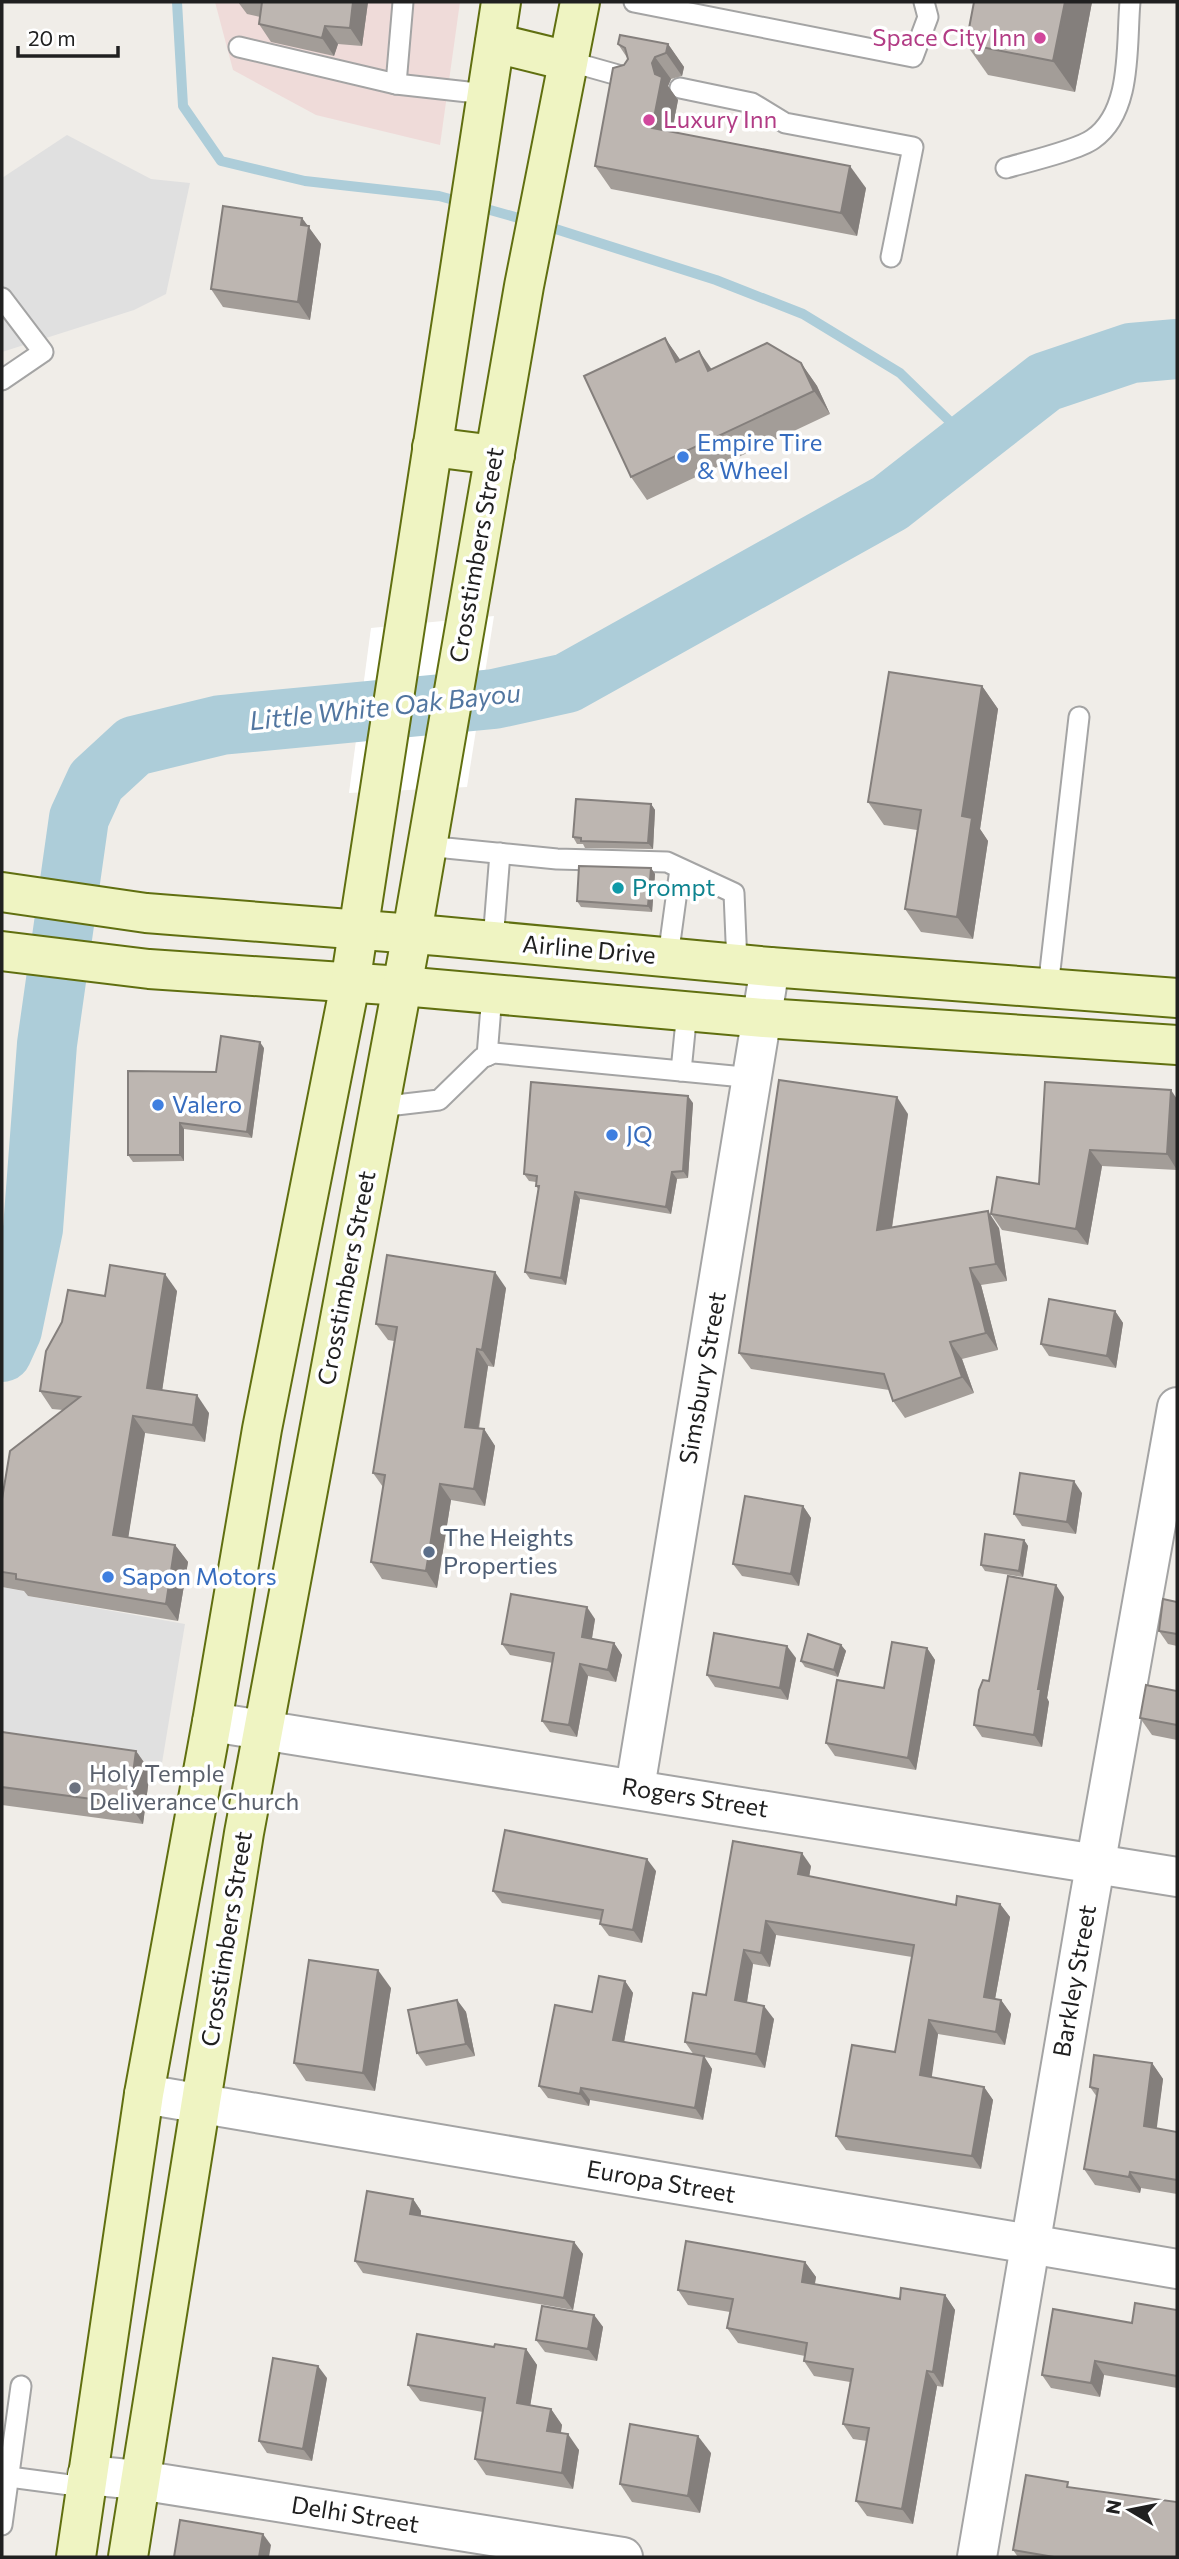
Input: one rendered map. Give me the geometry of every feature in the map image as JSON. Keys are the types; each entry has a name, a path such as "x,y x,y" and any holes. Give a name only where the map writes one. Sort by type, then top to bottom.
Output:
{"main road":[{"name":"Crosstimbers Street","path":"76,2557 144,2094 262,1429 350,984 501,2"},
{"name":"Crosstimbers Street","path":"128,2557 244,1833 412,933 524,286 580,2"},
{"path":"495,43 568,61"},
{"path":"432,447 495,455"},
{"name":"Airline Drive","path":"2,892 146,913 1177,998"},
{"path":"2,951 149,969 492,993 764,1018 1177,1045"},
{"path":"262,1429 317,1436"}],"street":[{"name":"Simsbury Street","path":"635,1788 764,1018 753,965"},
{"name":"Barkley Street","path":"977,2557 1095,1864 1177,1406"},
{"name":"Rogers Street","path":"212,1722 1177,1877"},
{"name":"Europa Street","path":"144,2094 1177,2269"},
{"name":"Delhi Street","path":"86,2481 139,2480 623,2557"}],"lane":[{"path":"396,84 403,2"},
{"path":"634,2 913,57 928,17 924,2"},
{"path":"1006,168 1093,140 1109,123 1121,99 1130,2"},
{"path":"239,47 396,84 486,94"},
{"path":"568,61 632,79"},
{"path":"680,88 752,103 785,123 913,147 891,257"},
{"path":"2,298 43,352 2,380"},
{"path":"1048,988 1079,717"},
{"path":"426,846 667,862 734,893 753,965"},
{"path":"493,941 500,853"},
{"path":"668,957 680,869"},
{"path":"487,1056 492,993"},
{"path":"681,1071 687,1011"},
{"path":"379,1107 439,1100 487,1056 494,1053 754,1079"},
{"path":"2,2525 5,2477 21,2386"},
{"path":"5,2477 86,2481"}],"shaded area":[{"path":"215,2 460,2 440,145 316,115 233,70"},
{"path":"67,135 151,179 190,183 166,294 134,310 2,352 2,178"},
{"path":"2,1587 28,1592 28,1596 185,1624 161,1769 2,1743"}],"pier":[{"path":"494,616 467,787 349,793 371,628"}],"building":[{"path":"262,2 353,2 350,28 325,26 322,38 259,24"},
{"path":"974,2 1065,2 1053,61 966,44"},
{"path":"620,35 668,44 666,53 655,57 652,63 655,74 662,77 652,128 850,166 841,213 595,166 613,68 624,65 628,59 625,48 618,44"},
{"path":"223,206 302,218 301,225 309,226 298,302 211,289"},
{"name":"Empire Tire & Wheel","path":"665,338 676,362 699,351 708,371 767,343 801,363 814,391 631,477 584,376"},
{"path":"889,672 982,686 962,816 972,818 957,917 905,909 921,810 868,802"},
{"name":"Prompt","path":"576,799 651,804 648,843 581,841 581,838 573,837"},
{"name":"Prompt","path":"579,866 651,868 648,906 577,901"},
{"path":"221,1036 260,1042 247,1132 180,1123 180,1155 128,1155 128,1071 216,1072"},
{"path":"779,1080 897,1097 877,1230 988,1211 996,1264 970,1268 986,1333 950,1342 962,1377 893,1401 884,1374 739,1353"},
{"name":"JQ","path":"531,1082 688,1096 683,1171 672,1172 666,1207 575,1192 561,1278 525,1272 539,1186 536,1186 537,1176 524,1174"},
{"path":"1045,1082 1171,1090 1167,1154 1090,1150 1076,1229 991,1214 997,1177 1039,1184"},
{"path":"387,1255 495,1272 482,1350 477,1349 465,1427 484,1429 474,1489 440,1484 426,1571 371,1562 385,1475 373,1473 397,1327 376,1324"},
{"path":"110,1265 165,1274 147,1388 197,1395 193,1425 133,1416 113,1535 175,1545 166,1604 16,1579 16,1574 2,1572 2,1499 10,1451 80,1397 40,1391 46,1351 62,1322 68,1290 105,1296"},
{"path":"1049,1299 1115,1311 1107,1356 1041,1344"},
{"path":"1020,1473 1074,1481 1067,1522 1014,1514"},
{"path":"745,1496 803,1506 791,1574 733,1564"},
{"path":"985,1534 1024,1540 1019,1571 981,1565"},
{"path":"1008,1576 1056,1585 1038,1689 1041,1689 1034,1735 974,1725 979,1690 983,1680 989,1681"},
{"path":"511,1594 587,1607 582,1637 614,1643 608,1670 580,1664 569,1725 542,1721 554,1653 502,1644"},
{"path":"1163,1599 1177,1602 1177,1634 1159,1631"},
{"path":"714,1633 787,1646 780,1688 707,1675"},
{"path":"808,1634 841,1645 834,1670 801,1661"},
{"path":"892,1642 927,1648 908,1758 826,1743 837,1680 884,1688"},
{"path":"1146,1685 1177,1691 1177,1725 1140,1718"},
{"path":"2,1732 136,1751 129,1804 2,1787"},
{"path":"505,1830 647,1859 633,1930 600,1924 603,1910 493,1891"},
{"path":"733,1841 802,1853 798,1874 956,1905 957,1896 1000,1904 984,1997 1001,2000 996,2032 929,2020 920,2075 984,2087 972,2156 836,2136 852,2045 895,2052 914,1945 766,1921 761,1953 744,1950 735,2000 764,2006 756,2054 685,2042 693,1993 706,1995"},
{"path":"309,1960 378,1970 363,2073 294,2063"},
{"path":"599,1976 625,1981 613,2040 704,2056 695,2108 581,2088 580,2094 539,2086 555,2005 592,2012"},
{"path":"457,2000 466,2044 417,2053 408,2010"},
{"path":"1094,2055 1152,2063 1144,2126 1177,2132 1177,2180 1130,2172 1129,2177 1084,2169 1098,2089 1090,2087"},
{"path":"367,2191 413,2199 410,2214 574,2242 564,2298 355,2261"},
{"path":"686,2241 805,2262 802,2282 900,2299 901,2288 945,2295 933,2372 927,2371 902,2509 856,2501 869,2428 843,2424 853,2369 804,2361 807,2343 727,2328 733,2299 678,2290"},
{"path":"1135,2303 1177,2310 1177,2376 1095,2361 1091,2383 1042,2375 1053,2309 1132,2323"},
{"path":"542,2306 594,2315 588,2349 536,2340"},
{"path":"417,2334 494,2347 495,2344 526,2349 517,2403 551,2409 547,2431 568,2434 562,2473 475,2459 485,2398 408,2385"},
{"path":"273,2358 318,2366 303,2449 259,2441"},
{"path":"630,2424 698,2436 688,2496 620,2484"},
{"path":"1026,2475 1068,2482 1067,2487 1177,2502 1177,2557 1054,2557 1013,2550"},
{"path":"180,2520 263,2534 259,2557 174,2557"}],"waterway":[{"path":"177,2 183,106 221,161 305,181 439,196 461,202"},
{"path":"476,206 529,221"},
{"path":"543,225 716,280 803,314 900,373 970,441"},
{"name":"Little White Oak Bayou","path":"2,1352 12,1330 33,1229 47,1044 79,818 96,781 134,746 221,725 494,699 567,683 890,503 1045,382 1131,353 1177,349"}],"place":[{"name":"Space City Inn","path":"1040,38"},
{"name":"Luxury Inn","path":"649,120"},
{"name":"Empire Tire & Wheel","path":"683,457"},
{"name":"Prompt","path":"618,888"},
{"name":"Valero","path":"158,1105"},
{"name":"JQ","path":"612,1135"},
{"name":"The Heights Properties","path":"429,1552"},
{"name":"Sapon Motors","path":"108,1577"},
{"name":"Holy Temple Deliverance Church","path":"75,1788"}]}
